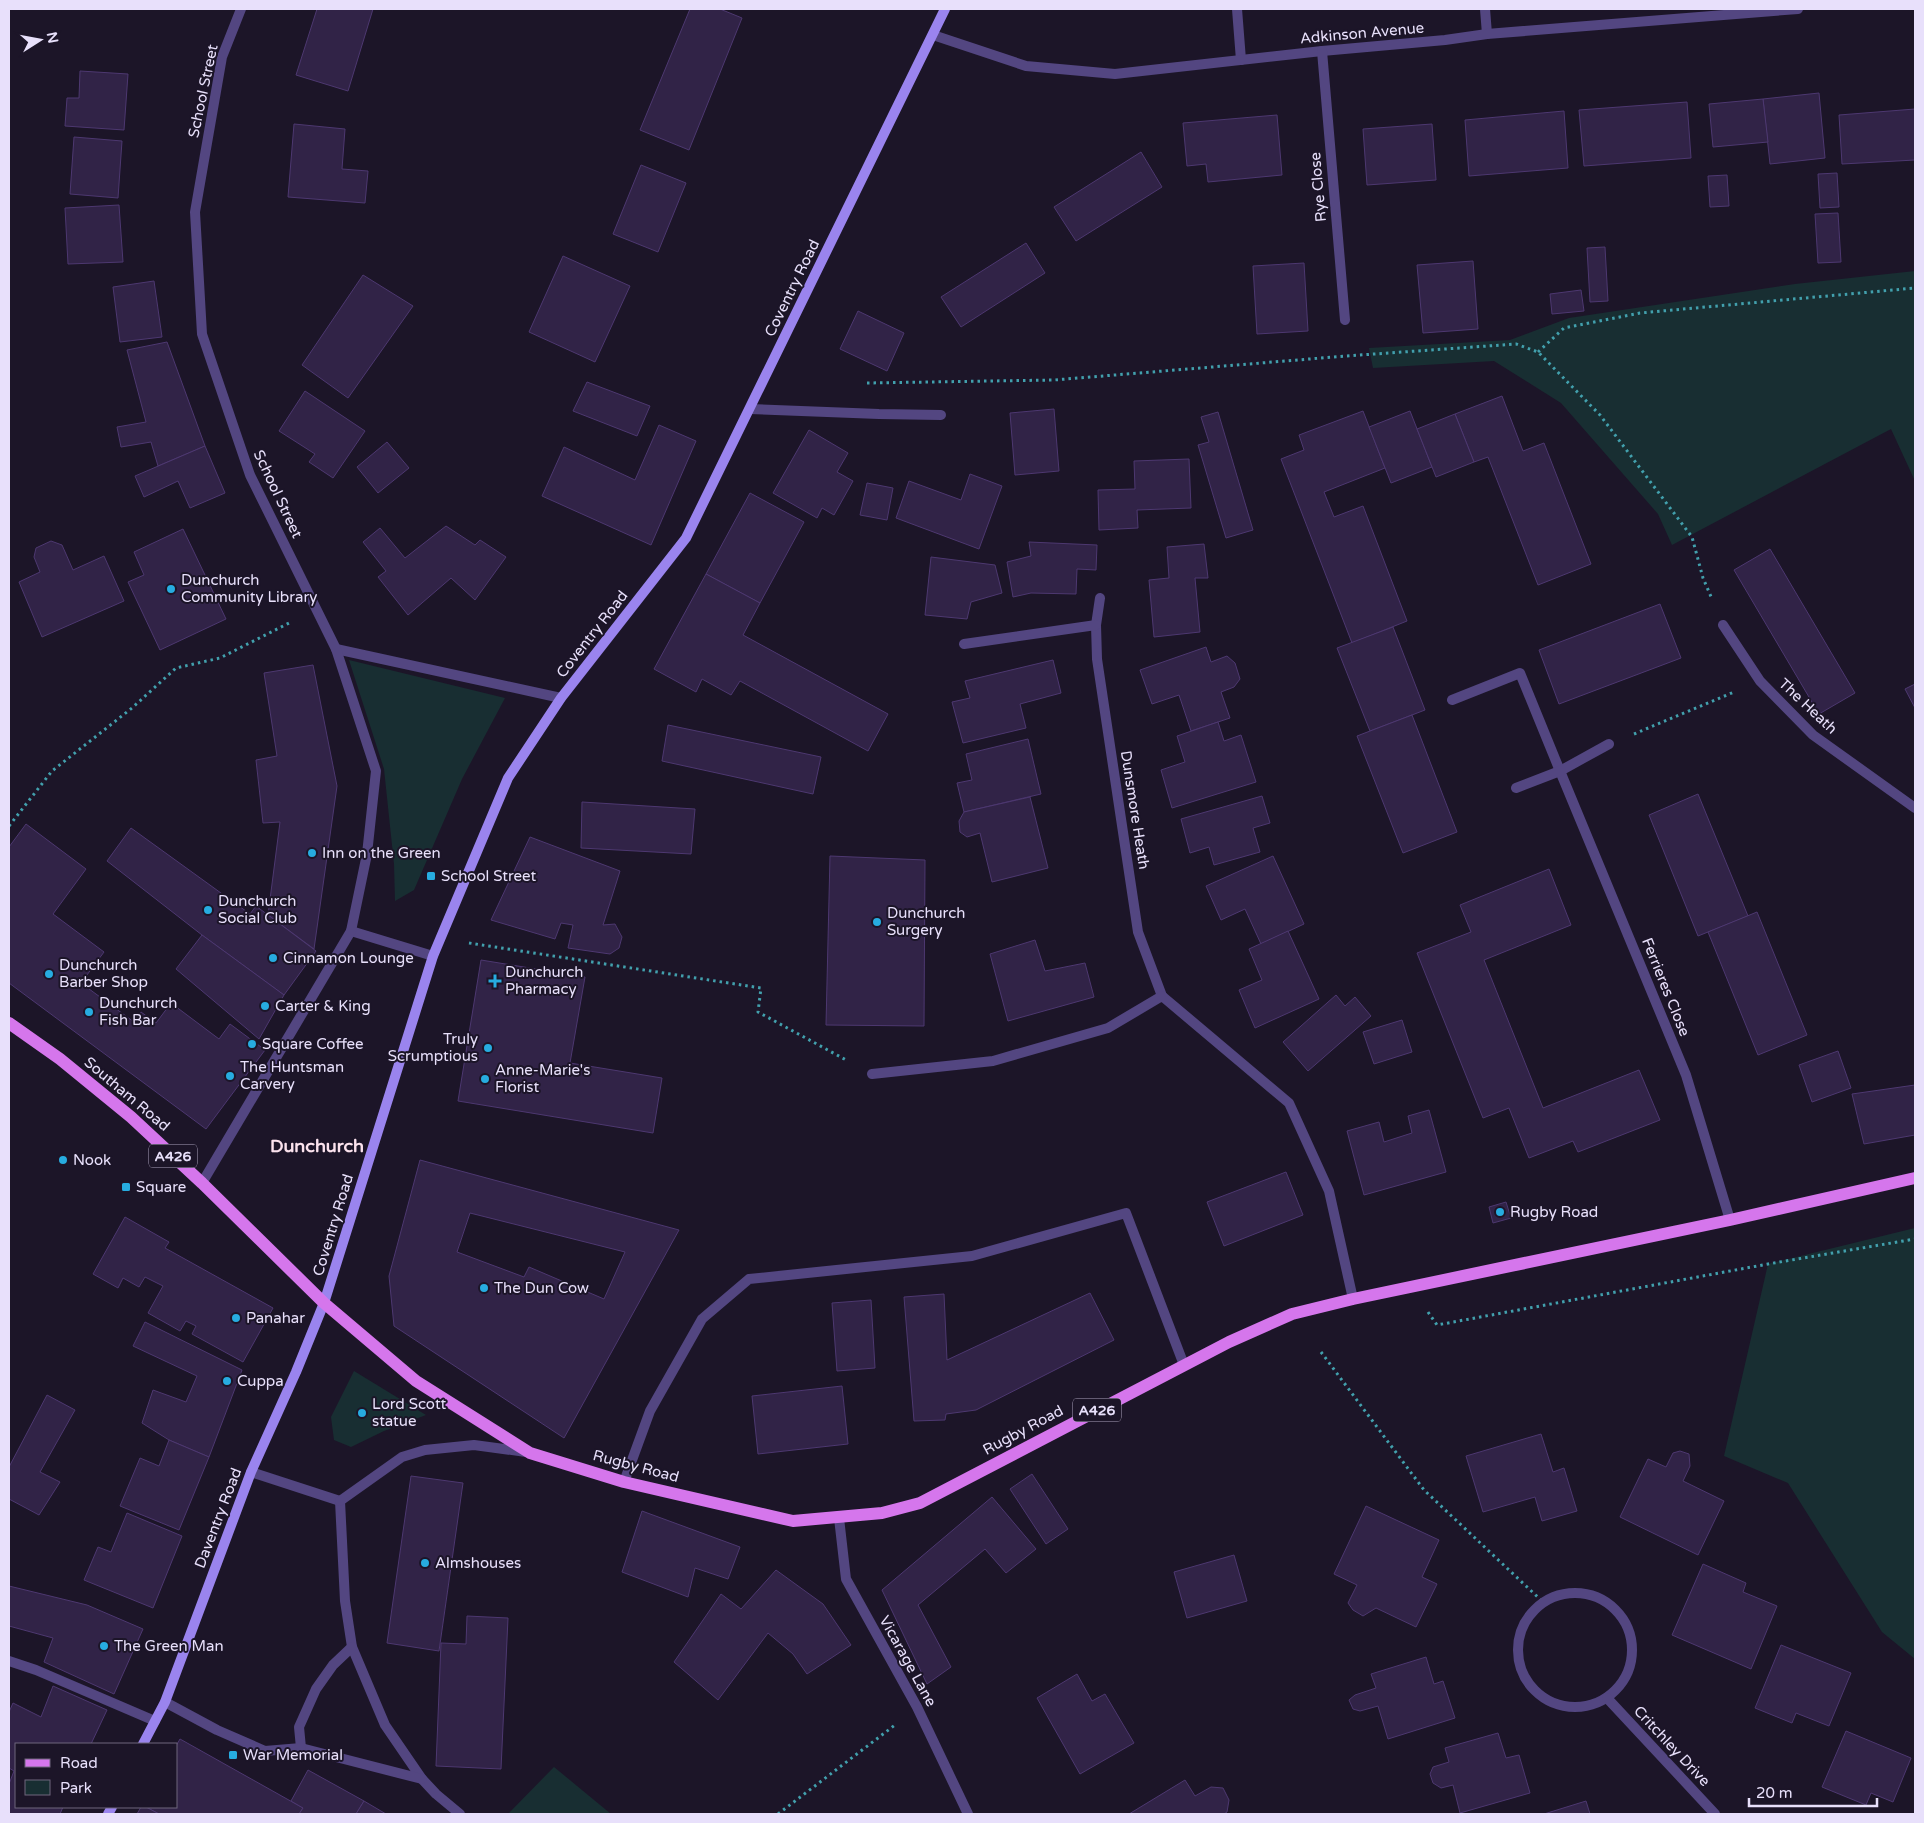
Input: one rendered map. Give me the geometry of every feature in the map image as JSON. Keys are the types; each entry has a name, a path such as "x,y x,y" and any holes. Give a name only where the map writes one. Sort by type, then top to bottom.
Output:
{"main road":[{"name":"Coventry Road","path":"324,1304 433,956 508,778 561,698 686,538 945,9"},
{"name":"Southam Road","path":"9,1023 60,1059 131,1117 202,1183 324,1304"},
{"name":"Rugby Road","path":"324,1304 416,1381 530,1452 624,1482 793,1521 839,1518 882,1513 920,1503 1229,1342 1292,1314 1353,1299 1730,1220 1915,1178"},
{"name":"Daventry Road","path":"144,1743 165,1702 251,1472 324,1304"}],"street":[{"name":"School Street","path":"202,1183 350,931 367,854 376,770 336,649 250,475 202,334 195,212 222,57 241,9"},
{"path":"1236,9 1241,60"},
{"path":"1485,9 1487,34"},
{"name":"Adkinson Avenue","path":"933,35 1026,66 1115,74 1487,34 1798,9"},
{"name":"Rye Close","path":"1322,51 1345,320"},
{"path":"750,409 941,415"},
{"name":"Dunsmore Heath","path":"1100,598 1096,625 1097,659 1138,932 1162,996 1289,1103 1330,1191 1353,1299"},
{"path":"964,644 1096,625"},
{"name":"The Heath","path":"1723,625 1760,681 1813,735 1915,808"},
{"path":"336,649 561,698"},
{"name":"Ferrieres Close","path":"1452,700 1520,673 1686,1075 1730,1220"},
{"path":"1516,788 1560,770 1609,744"},
{"path":"350,931 433,956"},
{"path":"872,1074 992,1061 1108,1028 1162,996"},
{"path":"624,1482 650,1411 702,1319 749,1280 972,1256 1126,1213 1184,1365"},
{"path":"340,1501 402,1457 425,1450 474,1445 530,1452"},
{"path":"251,1472 340,1501"},
{"path":"340,1501 346,1601 352,1647 385,1725 422,1779 436,1794 460,1814"},
{"name":"Vicarage Lane","path":"839,1518 846,1579 918,1708 968,1814"},
{"path":"1582,1592 1601,1598 1617,1610 1628,1627 1633,1646 1631,1666 1622,1684 1607,1698 1591,1706 1573,1708 1555,1704 1539,1696 1527,1682 1520,1666 1518,1648 1521,1630 1530,1614 1543,1602 1562,1594 1582,1592"},
{"path":"300,1748 299,1727 316,1689 333,1664 352,1647"},
{"path":"9,1661 155,1721"},
{"name":"Critchley Drive","path":"1607,1698 1715,1814"},
{"path":"165,1702 217,1730 265,1751 300,1748 422,1779"}],"path":[{"path":"1538,352 1564,328 1640,313 1915,288"},
{"path":"859,383 1054,380 1516,344 1538,352 1600,415 1692,537 1703,578 1723,625"},
{"path":"9,826 52,771 132,708 176,668 220,658 316,609"},
{"path":"1609,744 1760,681"},
{"path":"439,939 761,988 758,1012 872,1074"},
{"path":"1437,1325 1915,1239"},
{"path":"1321,1352 1424,1490 1543,1602"},
{"path":"778,1814 918,1708"}],"green space":[{"path":"1915,271 1915,481 1891,429 1672,545 1658,514 1561,403 1494,361 1373,368 1369,348 1510,340 1569,318 1795,284"},
{"path":"349,660 505,698 462,779 414,890 395,901 394,864 384,769"},
{"path":"1915,1228 1915,1659 1882,1632 1788,1483 1724,1456 1768,1264"},
{"path":"354,1371 426,1415 384,1431 351,1447 334,1440 331,1417"},
{"path":"554,1767 611,1814 508,1814"}],"building":[{"path":"317,9 373,9 348,91 296,75"},
{"path":"690,9 720,9 742,18 689,150 640,130"},
{"path":"80,71 128,74 124,130 65,126 67,98 79,98"},
{"path":"1819,93 1825,158 1770,164 1763,99"},
{"path":"1763,99 1768,142 1713,147 1709,104"},
{"path":"1687,102 1691,158 1584,166 1579,110"},
{"path":"1915,109 1915,160 1842,164 1839,115"},
{"path":"1564,111 1568,168 1469,176 1465,120"},
{"path":"1277,115 1282,175 1208,182 1206,164 1187,166 1183,123"},
{"path":"294,124 345,129 342,169 368,171 365,203 288,197"},
{"path":"1432,124 1436,180 1367,185 1363,129"},
{"path":"74,137 122,141 118,198 70,194"},
{"path":"1141,152 1162,187 1076,241 1054,207"},
{"path":"641,165 686,183 658,252 613,234"},
{"path":"1837,173 1839,207 1820,208 1818,174"},
{"path":"1727,175 1729,206 1710,207 1708,176"},
{"path":"119,205 123,262 68,264 65,208"},
{"path":"1838,213 1841,262 1818,263 1815,214"},
{"path":"1026,243 1045,273 961,327 941,297"},
{"path":"1605,247 1608,301 1590,302 1587,248"},
{"path":"563,256 630,286 595,362 529,332"},
{"path":"1473,261 1478,329 1423,333 1417,265"},
{"path":"1304,263 1308,331 1257,334 1253,266"},
{"path":"363,275 413,306 348,398 302,365"},
{"path":"154,281 162,337 120,342 113,287"},
{"path":"1581,290 1584,311 1552,314 1550,294"},
{"path":"858,311 904,333 887,371 840,349"},
{"path":"167,342 205,446 158,466 151,442 121,447 117,427 146,422 127,350"},
{"path":"587,382 650,406 637,436 573,411"},
{"path":"305,391 365,431 333,478 309,462 315,454 279,431"},
{"path":"1502,396 1523,451 1544,443 1591,564 1538,585 1488,457 1474,462 1455,414"},
{"path":"1054,409 1059,471 1015,475 1010,413"},
{"path":"1363,411 1385,468 1324,492 1334,517 1363,506 1407,621 1352,643 1281,459 1304,450 1299,435"},
{"path":"1410,411 1432,467 1391,483 1369,427"},
{"path":"1218,412 1253,530 1226,538 1198,445 1209,442 1201,417"},
{"path":"1455,414 1474,462 1436,477 1417,429"},
{"path":"659,425 696,441 651,545 542,496 564,447 635,480"},
{"path":"809,430 848,453 837,472 853,481 834,515 822,508 817,518 773,493"},
{"path":"387,442 409,468 378,493 357,467"},
{"path":"205,446 225,493 190,508 178,481 144,497 135,476"},
{"path":"1189,459 1191,508 1137,510 1138,528 1099,530 1098,490 1135,489 1134,461"},
{"path":"970,474 1002,486 979,549 896,518 909,481 961,500"},
{"path":"867,483 893,488 887,520 860,515"},
{"path":"750,493 804,522 760,603 706,574"},
{"path":"446,526 475,545 480,540 506,557 475,600 451,578 408,615 378,577 386,571 363,542 380,528 405,558"},
{"name":"Dunchurch Community Library","path":"183,529 226,619 160,650 128,582 144,575 134,552"},
{"path":"51,541 62,545 73,570 104,556 124,601 42,637 19,582 40,572 34,557 36,548"},
{"path":"1029,542 1097,545 1096,570 1077,569 1076,594 1031,593 1013,597 1007,562 1031,556"},
{"path":"1204,544 1208,578 1195,578 1200,632 1154,637 1149,580 1169,578 1167,547"},
{"path":"1770,549 1855,693 1819,714 1734,570"},
{"path":"931,557 995,565 1002,593 971,602 967,619 925,615"},
{"path":"706,574 760,603 743,635 888,714 868,751 740,681 731,695 702,679 696,692 654,669"},
{"path":"1660,604 1681,658 1559,704 1539,650"},
{"path":"1393,627 1425,710 1370,731 1337,648"},
{"path":"1206,647 1211,662 1227,656 1235,663 1240,679 1234,687 1221,692 1230,718 1191,731 1179,695 1152,704 1140,670"},
{"path":"1053,660 1061,693 1020,704 1026,728 963,743 952,702 970,698 965,681"},
{"path":"313,665 337,786 314,949 268,915 280,822 263,823 256,760 277,756 264,673"},
{"path":"1915,684 1915,708 1905,689"},
{"path":"1412,715 1457,832 1403,853 1357,736"},
{"path":"1218,722 1224,741 1241,735 1256,782 1172,808 1161,770 1185,762 1177,736"},
{"path":"668,725 821,757 813,794 662,761"},
{"path":"1028,739 1041,794 964,812 957,783 972,780 966,754"},
{"path":"1698,794 1748,916 1698,936 1649,815"},
{"path":"1262,796 1270,823 1253,828 1260,852 1214,865 1209,847 1190,853 1181,819"},
{"path":"1030,797 1048,868 992,882 980,833 967,837 960,832 959,821 964,812"},
{"path":"582,802 695,809 691,854 581,848"},
{"path":"26,824 86,869 53,914 104,952 81,983 134,1022 141,1012 156,1023 171,1003 219,1039 230,1024 265,1050 206,1129 9,983 9,847"},
{"name":"Dunchurch Social Club","path":"131,828 250,914 256,906 316,951 284,995 202,935 107,861"},
{"path":"530,837 620,871 603,925 615,924 622,937 619,948 610,954 568,948 573,925 561,923 555,939 491,920"},
{"name":"Dunchurch Surgery","path":"830,856 925,860 924,1026 826,1025"},
{"path":"1273,856 1304,924 1261,944 1245,909 1221,920 1206,886"},
{"path":"1549,869 1571,925 1484,960 1543,1108 1639,1070 1660,1120 1578,1152 1573,1141 1529,1158 1509,1108 1483,1118 1417,953 1471,932 1460,905"},
{"path":"1757,912 1807,1035 1758,1055 1708,932"},
{"path":"1288,931 1319,999 1255,1028 1239,990 1262,980 1249,949"},
{"path":"202,935 284,995 259,1039 176,969"},
{"path":"1035,940 1045,971 1085,963 1094,997 1008,1021 990,954"},
{"path":"481,960 585,977 570,1063 662,1078 653,1133 458,1101"},
{"path":"1336,995 1345,1006 1355,997 1371,1016 1308,1071 1283,1042"},
{"path":"1402,1020 1412,1052 1374,1064 1363,1032"},
{"path":"1838,1051 1851,1088 1812,1102 1799,1065"},
{"path":"1915,1085 1915,1135 1864,1144 1852,1094"},
{"path":"1429,1110 1446,1172 1364,1195 1347,1131 1379,1122 1384,1142 1412,1133 1408,1116"},
{"name":"The Dun Cow","path":"420,1160 679,1230 564,1438 394,1326 389,1276","holes":["470,1213 625,1252 604,1299 529,1267 524,1277 457,1252"]},
{"path":"1286,1172 1303,1215 1224,1246 1207,1202"},
{"name":"Rugby Road","path":"1506,1202 1511,1218 1493,1223 1489,1207"},
{"path":"125,1217 169,1242 165,1248 273,1308 243,1362 192,1334 196,1326 186,1321 180,1331 148,1313 163,1286 145,1277 139,1287 123,1278 118,1288 93,1274"},
{"path":"1090,1293 1114,1340 976,1410 946,1414 945,1420 914,1421 904,1297 944,1294 947,1360"},
{"path":"871,1300 875,1368 837,1371 832,1303"},
{"path":"145,1322 242,1370 209,1457 169,1440 142,1423 153,1390 186,1402 197,1376 133,1346"},
{"path":"842,1386 848,1444 758,1454 752,1396"},
{"path":"47,1395 75,1410 40,1472 60,1482 39,1515 9,1499 9,1467"},
{"path":"1541,1434 1553,1472 1564,1468 1577,1511 1542,1521 1535,1497 1483,1512 1466,1456"},
{"path":"169,1440 209,1457 179,1530 120,1506 140,1458 159,1466"},
{"path":"1680,1451 1689,1454 1690,1466 1683,1481 1724,1501 1698,1555 1620,1517 1648,1459 1666,1467 1673,1453"},
{"path":"1032,1474 1068,1529 1046,1544 1010,1489"},
{"name":"Almshouses","path":"411,1476 463,1483 439,1651 387,1643"},
{"path":"992,1497 1036,1549 1006,1573 985,1549 918,1605 951,1667 927,1684 882,1590"},
{"path":"1366,1506 1439,1540 1422,1577 1437,1584 1416,1627 1376,1608 1363,1616 1353,1610 1348,1603 1357,1585 1334,1574"},
{"path":"642,1511 740,1547 728,1579 695,1568 688,1597 622,1572"},
{"path":"127,1513 182,1536 153,1608 84,1580 98,1547 111,1552"},
{"path":"1234,1555 1247,1601 1187,1618 1174,1572"},
{"path":"1703,1564 1746,1583 1743,1592 1777,1606 1751,1669 1672,1635"},
{"path":"776,1570 823,1604 851,1645 807,1674 793,1654 768,1633 718,1700 674,1662 721,1594 741,1609"},
{"path":"9,1586 87,1605 143,1629 114,1694 44,1662 53,1638 9,1626"},
{"path":"467,1616 508,1618 501,1769 436,1766 441,1643 466,1644"},
{"path":"1781,1645 1851,1673 1829,1726 1796,1713 1792,1723 1755,1708"},
{"path":"1426,1657 1434,1684 1443,1681 1455,1718 1388,1739 1378,1706 1360,1711 1353,1709 1349,1700 1355,1695 1376,1688 1371,1674"},
{"path":"1077,1674 1092,1701 1105,1694 1134,1743 1080,1774 1037,1698"},
{"path":"53,1686 107,1710 91,1743 15,1743 15,1808 63,1808 60,1814 9,1814 9,1784 14,1771 9,1768 9,1712 13,1703 41,1717"},
{"path":"1846,1731 1911,1758 1893,1802 1871,1793 1866,1805 1822,1787"},
{"path":"1498,1733 1506,1758 1519,1755 1530,1793 1460,1813 1453,1785 1441,1788 1433,1783 1430,1774 1433,1767 1449,1762 1445,1748"},
{"path":"180,1739 303,1808 299,1814 159,1814 148,1808 178,1808 178,1743"},
{"path":"308,1770 364,1801 356,1814 299,1814 303,1808 291,1801"},
{"path":"1185,1780 1195,1796 1211,1787 1223,1788 1229,1800 1227,1812 1224,1814 1129,1814"},
{"path":"364,1801 386,1814 356,1814"},
{"path":"1586,1801 1590,1814 1544,1814"},
{"path":"140,1808 148,1808 159,1814 137,1814"}],"place":[{"name":"Dunchurch Community Library","path":"171,589"},
{"name":"Inn on the Green","path":"312,853"},
{"name":"School Street","path":"431,876"},
{"name":"Dunchurch Social Club","path":"208,910"},
{"name":"Dunchurch Surgery","path":"877,922"},
{"name":"Cinnamon Lounge","path":"273,958"},
{"name":"Dunchurch Barber Shop","path":"49,974"},
{"name":"Dunchurch Pharmacy","path":"495,981"},
{"name":"Carter & King","path":"265,1006"},
{"name":"Dunchurch Fish Bar","path":"89,1012"},
{"name":"Square Coffee","path":"252,1044"},
{"name":"Truly Scrumptious","path":"488,1048"},
{"name":"The Huntsman Carvery","path":"230,1076"},
{"name":"Anne-Marie's Florist","path":"485,1079"},
{"name":"Nook","path":"63,1160"},
{"name":"Square","path":"126,1187"},
{"name":"Rugby Road","path":"1500,1212"},
{"name":"The Dun Cow","path":"484,1288"},
{"name":"Panahar","path":"236,1318"},
{"name":"Cuppa","path":"227,1381"},
{"name":"Lord Scott statue","path":"362,1413"},
{"name":"Almshouses","path":"425,1563"},
{"name":"The Green Man","path":"104,1646"},
{"name":"War Memorial","path":"233,1755"}],"district":[{"name":"Dunchurch","path":"317,1146"}]}
